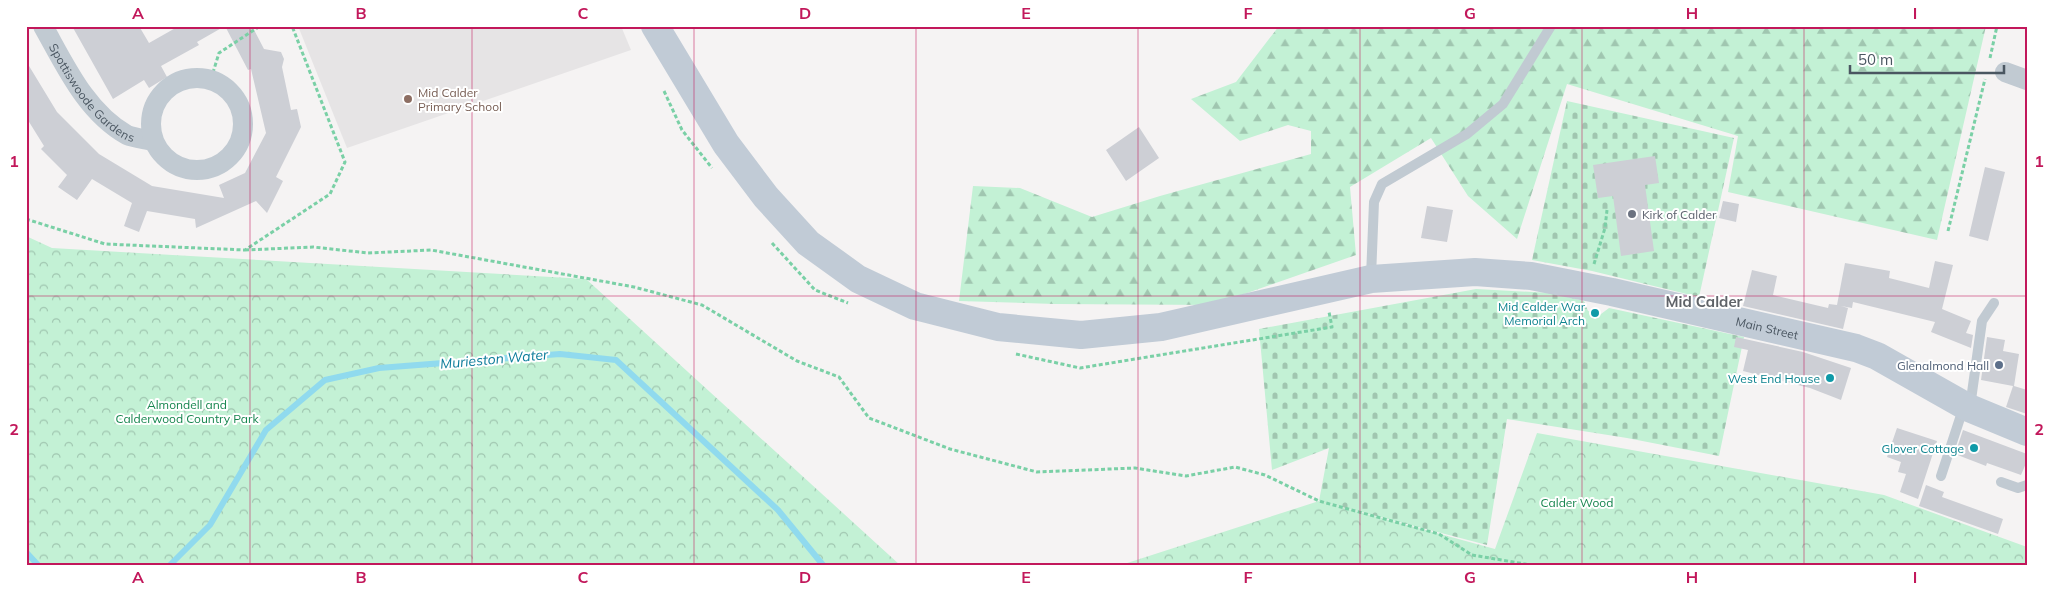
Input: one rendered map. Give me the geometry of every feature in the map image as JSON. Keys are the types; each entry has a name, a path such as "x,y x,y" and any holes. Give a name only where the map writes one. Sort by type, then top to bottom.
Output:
{"street":[{"name":"Spottiswoode Gardens","path":"43,26 79,89 102,115 128,135 153,141"},
{"name":"Main Street","path":"654,26 726,144 766,197 808,243 858,279 915,306 998,326 1081,335 1162,327 1371,279 1475,272 1531,276 1612,292 1856,348 1878,356 1967,406 2027,432"},
{"path":"1997,66 2027,80"},
{"name":"Spottiswoode Gardens","path":"185,78 211,79 231,92 240,105 244,123 240,139 232,154 220,164 206,170 190,170 174,165 162,155 153,141 150,116 159,96 170,85 185,78"}],"lane":[{"path":"1371,279 1374,202 1382,184 1467,134 1503,104 1551,26"},
{"path":"1941,476 1967,406 1982,321 1994,303"},
{"path":"2001,482 2018,488 2027,485"}],"path":[{"path":"211,79 219,53 260,26"},
{"path":"245,250 330,194 346,162 292,26"},
{"path":"1997,26 1997,66"},
{"path":"1948,231 1985,78"},
{"path":"662,87 682,130 716,174"},
{"path":"1607,210 1605,228 1592,271 1612,292"},
{"path":"26,219 105,244 245,250 313,247 368,253 430,250 634,287 702,305 797,361 839,377 869,418 950,449 1037,472 1135,468 1186,476 1235,467 1265,475 1319,501 1439,534 1472,555 1531,565"},
{"path":"770,240 815,290 853,304"},
{"path":"1013,354 1080,368 1332,327 1324,290"}],"shaded area":[{"name":"Mid Calder Primary School","path":"298,26 621,26 631,50 347,148"}],"green space":[{"path":"1279,26 1986,26 1937,240 1728,192 1738,136 1567,84 1517,239 1468,196 1431,138 1350,187 1356,255 1213,305 959,301 973,186 1020,188 1092,217 1311,154 1311,131 1288,125 1240,141 1191,99 1236,82"},
{"path":"1567,101 1734,138 1699,297 1592,271 1532,260"},
{"name":"Almondell and Calderwood Country Park","path":"26,236 52,248 586,279 900,565 26,565"},
{"path":"1476,289 1552,293 1584,301 1588,311 1601,314 1609,308 1744,337 1719,456 1627,438 1507,419 1487,545 1319,501 1329,448 1272,470 1259,329"},
{"name":"Calder Wood","path":"1537,433 1884,495 2027,547 2027,565 1121,565 1319,501 1495,549"}],"building":[{"path":"72,26 139,26 149,43 179,26 225,26 197,42 199,45 161,66 167,77 149,88 144,80 113,99"},
{"path":"225,26 252,26 264,49 281,52 284,59 282,67 291,110 297,109 301,127 276,177 283,181 267,213 256,201 196,228 195,219 147,211 139,232 124,226 132,203 92,179 77,200 58,187 67,175 41,149 44,146 26,117 26,61 57,112 99,154 152,186 224,198 219,185 245,173 266,133 251,69 248,70"},
{"path":"1139,127 1159,158 1126,181 1106,150"},
{"name":"Kirk of Calder","path":"1655,156 1659,183 1645,185 1654,251 1621,256 1613,196 1598,198 1593,165"},
{"path":"1985,167 2005,172 1988,241 1969,236"},
{"path":"1723,201 1739,204 1736,222 1719,218"},
{"path":"1427,206 1453,210 1447,242 1421,238"},
{"path":"1935,261 1953,265 1942,309 1971,321 1966,333 1973,335 1971,348 1931,332 1935,322 1853,302 1852,308 1841,306 1848,308 1843,329 1743,306 1752,270 1777,276 1773,295 1828,308 1829,304 1837,305 1845,263 1890,271 1889,278 1929,288"},
{"path":"1736,337 1803,352 1851,368 1841,400 1810,388 1743,371 1748,350 1734,347"},
{"name":"Glenalmond Hall","path":"1987,337 2005,340 2003,351 2019,354 2014,386 2027,390 2027,414 2006,407 2013,386 1981,380"},
{"path":"1897,428 1937,441 1918,499 1900,492 1906,474 1898,472 1901,462 1887,457"},
{"path":"1963,430 2027,454 2027,461 2021,475 1987,463 1986,466 1955,454"},
{"path":"1926,485 1944,492 1942,497 2003,519 1998,534 1919,506"}],"waterway":[{"name":"Murieston Water","path":"170,565 210,525 266,430 325,380 379,368 560,354 616,360 778,510 823,565"},
{"name":"Murieston Water","path":"26,552 38,565"}],"place":[{"name":"Mid Calder Primary School","path":"408,99"},
{"name":"Kirk of Calder","path":"1632,214"},
{"name":"Mid Calder War Memorial Arch","path":"1595,313"},
{"name":"Glenalmond Hall","path":"1999,365"},
{"name":"West End House","path":"1830,378"},
{"name":"Glover Cottage","path":"1974,448"}],"district":[{"name":"Mid Calder","path":"1704,301"}]}
